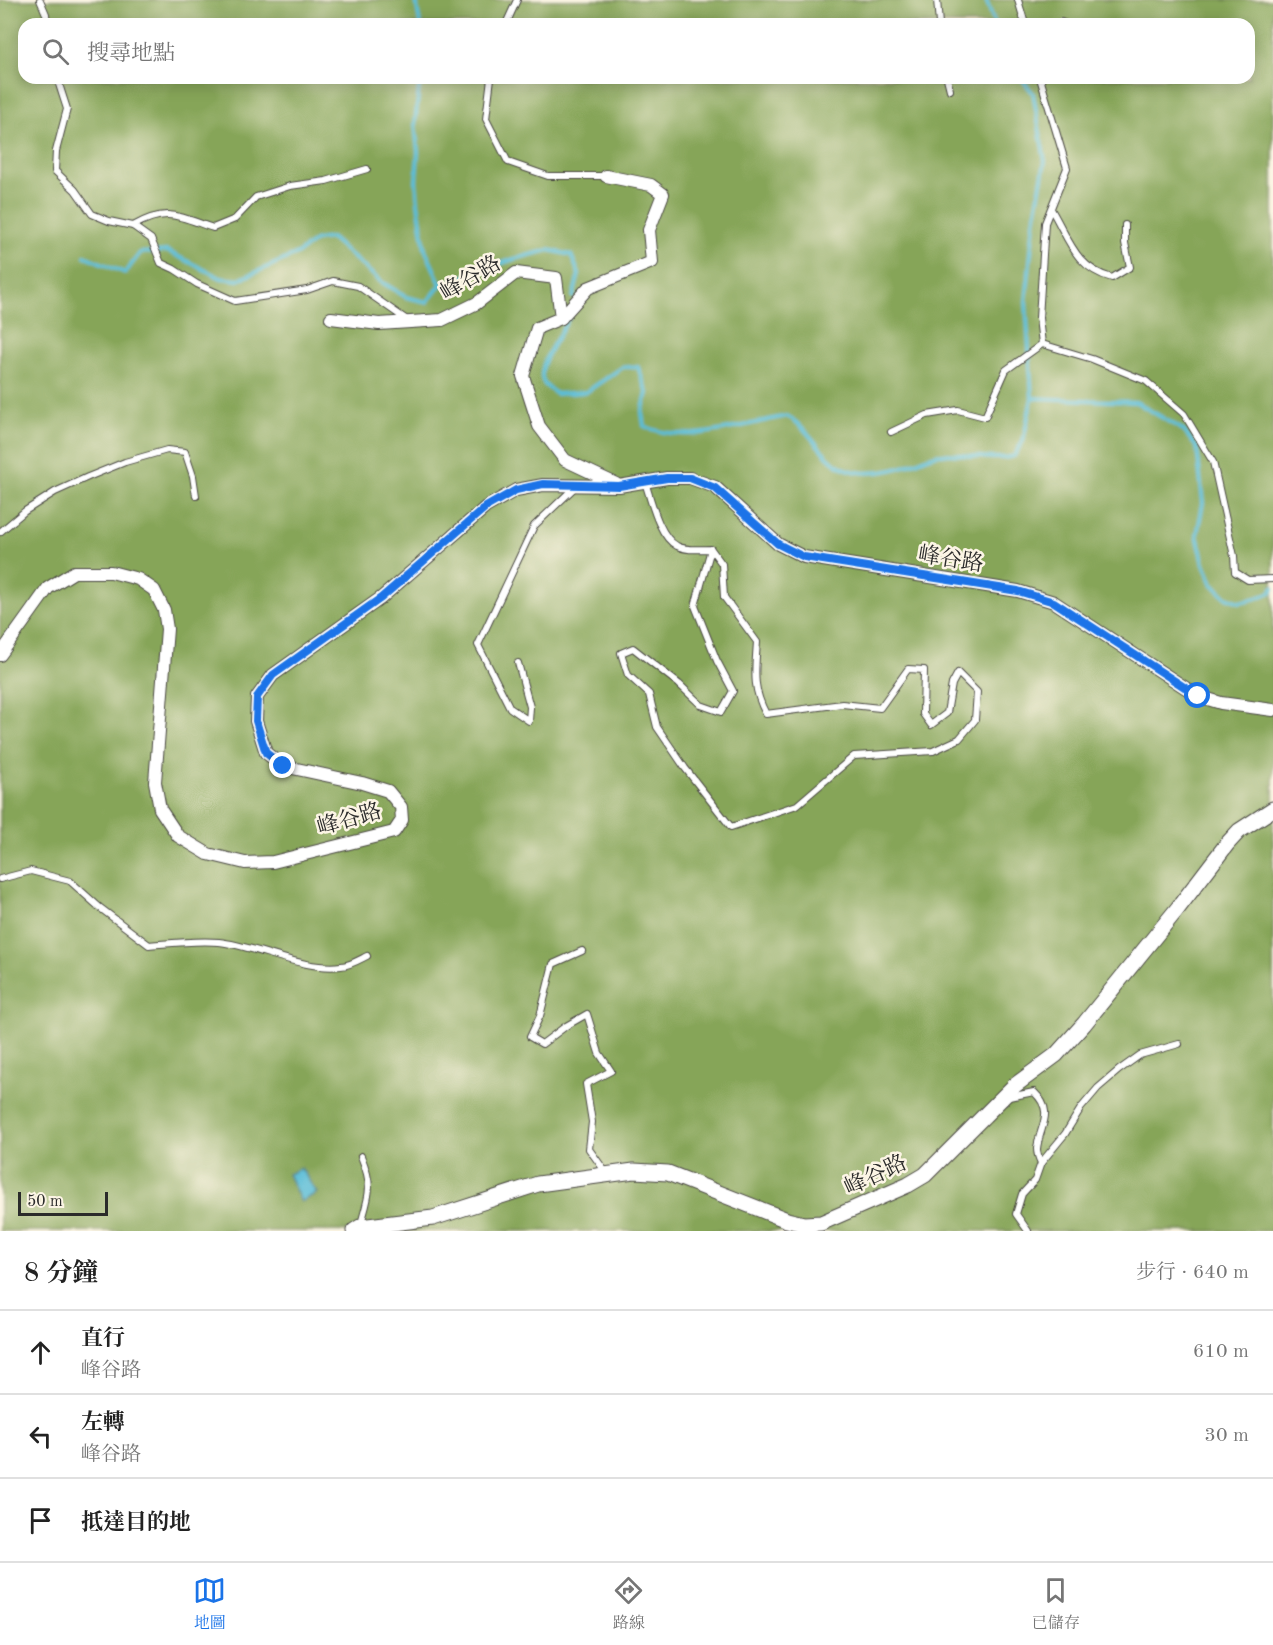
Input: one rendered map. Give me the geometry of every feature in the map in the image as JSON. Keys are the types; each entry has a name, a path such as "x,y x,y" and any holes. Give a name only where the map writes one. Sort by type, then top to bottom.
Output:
{"street":[{"path":"606,176 651,185 663,194 649,230 652,262 588,288 561,318 537,328 523,376 539,426 565,460 619,486"},
{"name":"峰谷路","path":"331,318 379,324 442,320 477,303 516,273 556,278 561,318"},
{"name":"峰谷路","path":"0,655 48,588 74,572 111,572 138,579 154,590 164,610 167,629 155,782 160,808 178,836 208,854 245,863 273,862 394,832 402,820 401,807 388,791 283,766 266,753 256,721 257,697 273,675 381,598 486,507 516,490 543,484 619,486 667,478 690,478 715,488 778,544 804,557 1018,591 1054,602 1198,696 1221,703 1273,710"},
{"name":"峰谷路","path":"357,1229 433,1218 538,1184 634,1171 668,1173 787,1220 804,1224 821,1223 908,1185 925,1175 1014,1086 1056,1055 1084,1024 1233,837 1273,810"}],"lane":[{"path":"40,0 46,18"},
{"path":"509,18 517,0"},
{"path":"936,0 938,18"},
{"path":"1017,0 1023,18"},
{"path":"59,84 67,109 56,151 55,171 75,190 92,214 109,221 133,226 151,239 161,263 197,284 235,301 307,290 333,281 358,286 410,322"},
{"path":"490,84 486,119 508,162 548,176 576,174 606,176"},
{"path":"948,84 950,90"},
{"path":"1039,346 1045,223 1067,168 1042,84"},
{"path":"133,226 150,216 170,213 213,228 234,219 256,197 290,186 326,181 366,169"},
{"path":"1051,208 1078,258 1096,273 1112,278 1130,267 1125,243 1125,225"},
{"path":"891,432 927,415 958,410 985,417 1006,370 1039,346 1092,359 1146,381 1184,414 1214,462 1234,556 1235,572 1248,580 1271,579"},
{"path":"0,532 25,511 55,492 125,462 166,450 185,452 193,476 196,496"},
{"path":"645,482 660,527 676,546 711,549"},
{"path":"518,663 530,707 529,721 510,708 478,645 534,526 577,485"},
{"path":"711,549 722,564 724,597 757,642 754,684 766,714 842,704 880,708 908,669 924,670 923,714 931,725 947,713 952,684 958,673 977,692 975,720 959,739 933,751 854,756 797,805 731,827 685,768 657,727 649,694 628,675 621,653 633,648 679,684 701,705 721,711 733,691 717,661 694,606 711,549"},
{"path":"0,879 31,871 70,881 99,907 149,945 219,942 316,965 333,966 342,966 367,956"},
{"path":"582,951 553,964 540,1016 530,1037 542,1044 587,1014 599,1053 610,1071 586,1084 592,1122 589,1149 608,1174"},
{"path":"1028,1231 1016,1214 1022,1194 1035,1180 1041,1163 1065,1134 1081,1108 1098,1088 1140,1055 1179,1044"},
{"path":"1002,1099 1034,1092 1043,1101 1046,1118 1037,1151 1041,1163"},
{"path":"357,1229 370,1189 368,1173 361,1156"}],"green space":[{"path":"0,0 1273,0 1273,1231 0,1231"}],"water":[{"path":"301,1168 317,1193 301,1202 288,1174"}],"waterway":[{"path":"416,0 419,18"},
{"path":"986,0 993,18"},
{"path":"419,84 415,124 418,152 416,181 418,203 425,249 441,285 514,259 549,250 571,255 579,274 573,297"},
{"path":"1026,84 1033,93 1045,161 1034,222 1026,302 1032,398"},
{"path":"85,256 125,273 140,253 167,251 221,278 238,280 297,254 316,240 331,238 380,281 406,297 427,302 441,285"},
{"path":"569,316 543,368 542,377 545,385 556,394 586,392 623,367 638,367 647,393 642,413 644,426 661,432 697,434 787,416 803,428 836,464 862,473 890,470 939,454 998,458 1014,456 1023,441 1032,398 1136,402 1183,430 1197,448 1203,503 1197,535 1204,564 1213,585 1226,597 1240,602 1257,598 1271,592 1273,588"}],"route":[{"path":"283,766 266,753 256,721 257,697 273,675 381,598 486,507 516,490 543,484 619,486 667,478 690,478 715,488 778,544 804,557 1018,591 1054,602 1198,696"}]}
